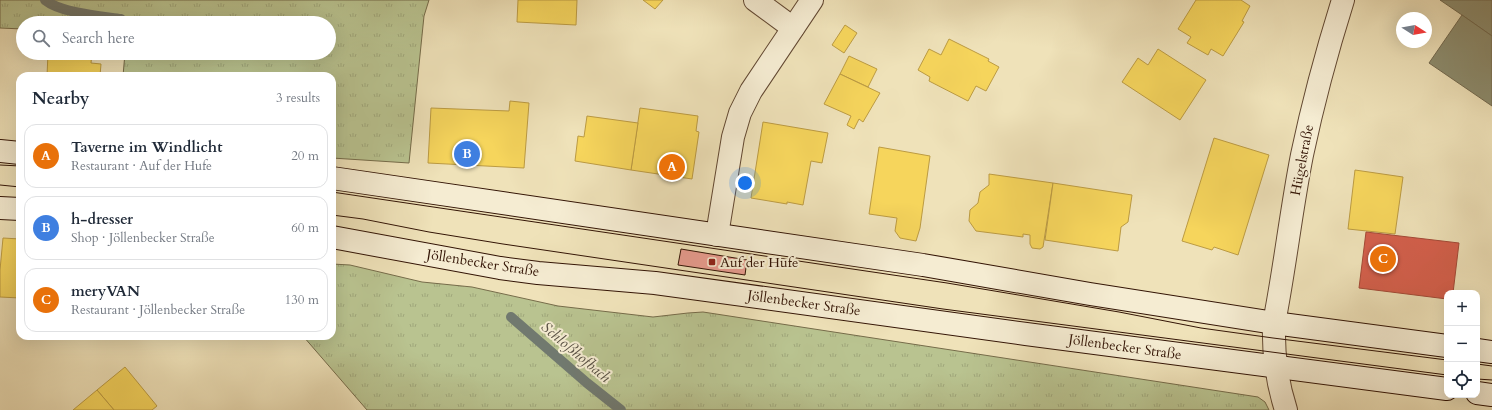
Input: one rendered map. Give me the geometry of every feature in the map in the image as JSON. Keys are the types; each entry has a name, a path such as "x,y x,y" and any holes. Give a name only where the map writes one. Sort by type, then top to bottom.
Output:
{"main road":[{"path":"755,0 793,28"},
{"path":"717,235 733,137 740,113 751,91 812,0"},
{"name":"Hügelstraße","path":"1274,323 1304,148 1325,59 1343,0"},
{"path":"0,152 16,153"},
{"path":"336,179 957,270 1090,294 1274,323 1444,346"},
{"path":"0,208 16,209"},
{"name":"Jöllenbecker Straße","path":"336,238 507,269 655,283 1026,334 1444,389"},
{"path":"1274,323 1273,338 1276,367 1280,390 1286,410"},
{"path":"1480,350 1492,352"},
{"path":"1480,393 1492,395"}],"green space":[{"path":"0,0 429,0 424,16 409,163 336,158 336,72 123,72 124,60 336,60 336,16 16,16 16,29 0,28"},
{"path":"336,264 350,265 422,282 472,287 558,306 653,317 703,312 1258,397 1265,402 1269,410 367,410 306,340 336,340"}],"building: Homes":[{"path":"518,0 577,0 576,25 517,22"},
{"path":"643,0 663,0 655,9"},
{"path":"1196,0 1241,0 1250,6 1242,21 1244,22 1223,56 1211,49 1208,55 1187,43 1191,37 1178,29"},
{"path":"845,25 857,33 844,53 832,45"},
{"path":"949,39 989,59 988,61 999,67 986,91 976,86 968,101 929,81 930,77 918,70 929,49 941,55"},
{"path":"1158,49 1206,80 1180,120 1122,82 1138,58 1148,65"},
{"path":"849,56 877,69 868,87 840,74"},
{"path":"48,60 91,60 91,63 101,64 100,72 47,72"},
{"path":"840,74 880,93 863,122 859,119 854,129 847,125 851,116 824,104"},
{"path":"510,101 529,103 524,168 428,163 431,108 509,111"},
{"path":"640,108 698,116 696,131 699,132 692,179 631,170"},
{"path":"587,116 638,123 631,170 575,161 578,136 584,137"},
{"path":"763,122 828,133 822,163 811,161 803,205 751,198"},
{"path":"1214,138 1269,155 1238,255 1214,247 1212,250 1182,241"},
{"path":"879,147 930,156 920,228 916,241 900,238 895,231 897,218 869,214"},
{"path":"1355,170 1403,177 1395,234 1348,229"},
{"path":"989,174 1053,183 1043,247 1040,249 1032,248 1030,244 1030,235 1023,234 1023,237 976,231 969,221 970,210 978,203 980,192 989,185"},
{"path":"1053,183 1132,195 1128,222 1121,227 1118,251 1045,240"},
{"path":"3,238 16,239 16,298 0,297 0,270"},
{"path":"125,367 157,406 152,410 114,410 97,390"},
{"path":"97,390 114,410 73,410"}],"building: Shops":[{"path":"1366,232 1459,243 1453,290 1444,290 1444,299 1359,288"}],"building: Industry":[{"path":"1440,0 1492,0 1492,36 1462,15"},
{"path":"1462,15 1492,36 1492,106 1429,63"}],"building: Other":[{"path":"681,249 747,260 745,275 678,265"}],"waterway":[{"path":"45,0 71,11 99,16"},
{"name":"Schloßhofbach","path":"511,317 587,383 621,410"}],"tram line":[{"path":"0,165 16,166"},
{"path":"0,185 16,187"},
{"path":"336,193 947,283 1119,312 1201,328 1444,360"},
{"path":"336,216 503,244 943,309 1444,375"},
{"path":"1480,364 1492,366"},
{"path":"1480,379 1492,380"}],"place":[{"name":"h-dresser","path":"467,154"},
{"name":"Taverne im Windlicht","path":"672,167"},
{"name":"meryVAN","path":"1383,259"},
{"name":"Auf der Hufe","path":"712,262"}]}
